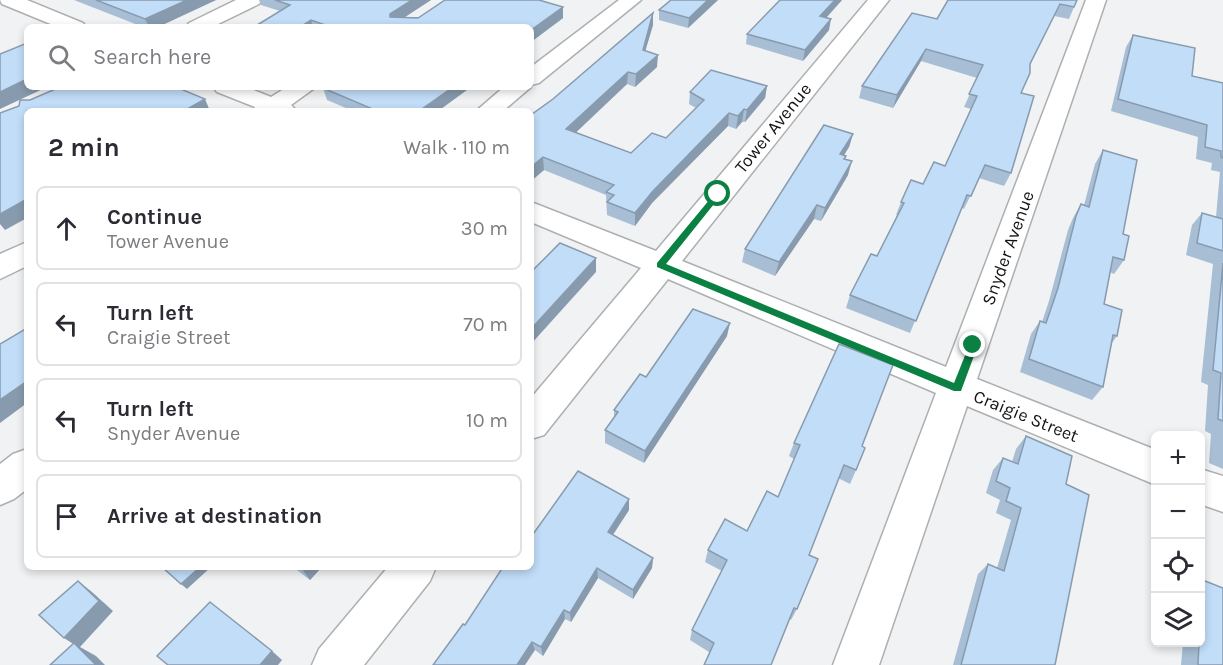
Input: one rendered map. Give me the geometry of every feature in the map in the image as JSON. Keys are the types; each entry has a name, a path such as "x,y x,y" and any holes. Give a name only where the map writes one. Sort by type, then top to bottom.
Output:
{"street":[{"path":"202,24 252,0"},
{"path":"534,76 628,0"},
{"name":"Tower Avenue","path":"534,420 879,0"},
{"name":"Snyder Avenue","path":"856,665 958,388 1096,0"},
{"path":"0,16 24,2 70,24"},
{"path":"232,90 272,108"},
{"path":"275,108 300,90"},
{"path":"492,108 515,90"},
{"name":"Craigie Street","path":"534,212 1151,466"},
{"path":"0,268 24,254"},
{"path":"0,487 24,468"},
{"path":"1205,488 1223,495"},
{"path":"335,665 413,570"}],"building":[{"path":"96,0 187,0 145,19"},
{"path":"275,0 412,0 390,14 390,17 418,18 445,0 539,0 563,7 534,28 534,24 322,24 311,20 305,24 259,24 290,5"},
{"path":"671,0 708,0 689,18 659,10"},
{"path":"780,0 835,0 820,16 831,19 805,50 747,34"},
{"path":"948,0 1077,0 1074,7 1060,4 1030,64 1030,73 1021,93 1034,96 1011,173 985,165 971,196 967,195 916,321 850,295 871,254 877,256 904,203 901,202 911,180 923,184 934,162 945,166 977,96 969,94 983,65 926,49 897,95 862,86 912,13 937,19"},
{"path":"653,13 643,50 658,55 636,74 628,72 566,129 631,153 652,133 666,138 704,100 690,92 711,70 767,86 747,110 744,109 738,116 729,113 653,191 635,213 607,202 614,195 606,192 614,185 543,157 534,164 534,113"},
{"path":"1133,35 1195,48 1192,76 1223,83 1223,158 1221,151 1205,147 1207,125 1118,99"},
{"path":"24,44 24,80 0,92 0,54"},
{"path":"53,90 183,90 205,99 189,108 24,108 24,201 0,214 0,113 19,106 20,100 30,100"},
{"path":"328,90 449,90 423,108 370,108"},
{"path":"824,125 853,134 840,154 846,156 844,159 852,161 825,208 817,205 779,262 745,249"},
{"path":"1103,150 1137,160 1123,234 1129,236 1124,260 1113,257 1104,304 1122,310 1117,336 1113,335 1103,387 1029,359 1040,321 1046,323 1058,288 1076,216 1081,204 1089,207"},
{"path":"1202,213 1223,219 1223,251 1197,243"},
{"path":"560,243 596,258 534,326 534,269"},
{"path":"1223,263 1223,421 1218,419 1221,373 1213,370"},
{"path":"693,309 730,323 645,451 605,430 618,412 614,410 640,374 646,377"},
{"path":"24,330 24,383 0,400 0,344"},
{"path":"839,344 893,365 862,446 865,448 856,470 844,465 809,555 818,559 797,609 794,608 771,665 704,665 714,643 692,630 727,560 708,550 725,519 747,531 767,491 778,497 800,445 794,443"},
{"path":"1026,436 1072,456 1066,484 1089,495 1055,665 961,665 988,564 1004,571 1021,508 1006,501 1010,488 996,481 1003,458 1018,464"},
{"path":"578,471 629,499 608,532 653,558 633,590 597,568 570,613 564,610 541,647 532,642 517,665 433,665 463,624 465,625 501,570 534,570 534,533"},
{"path":"165,570 197,570 181,584"},
{"path":"78,581 99,601 64,638 39,615"},
{"path":"1205,581 1223,588 1223,665 1198,665 1199,647 1205,647"},
{"path":"210,602 272,651 260,665 168,665 157,656"},
{"path":"74,643 96,665 50,665"}],"route":[{"path":"718,194 660,265 958,388 973,345"}]}
